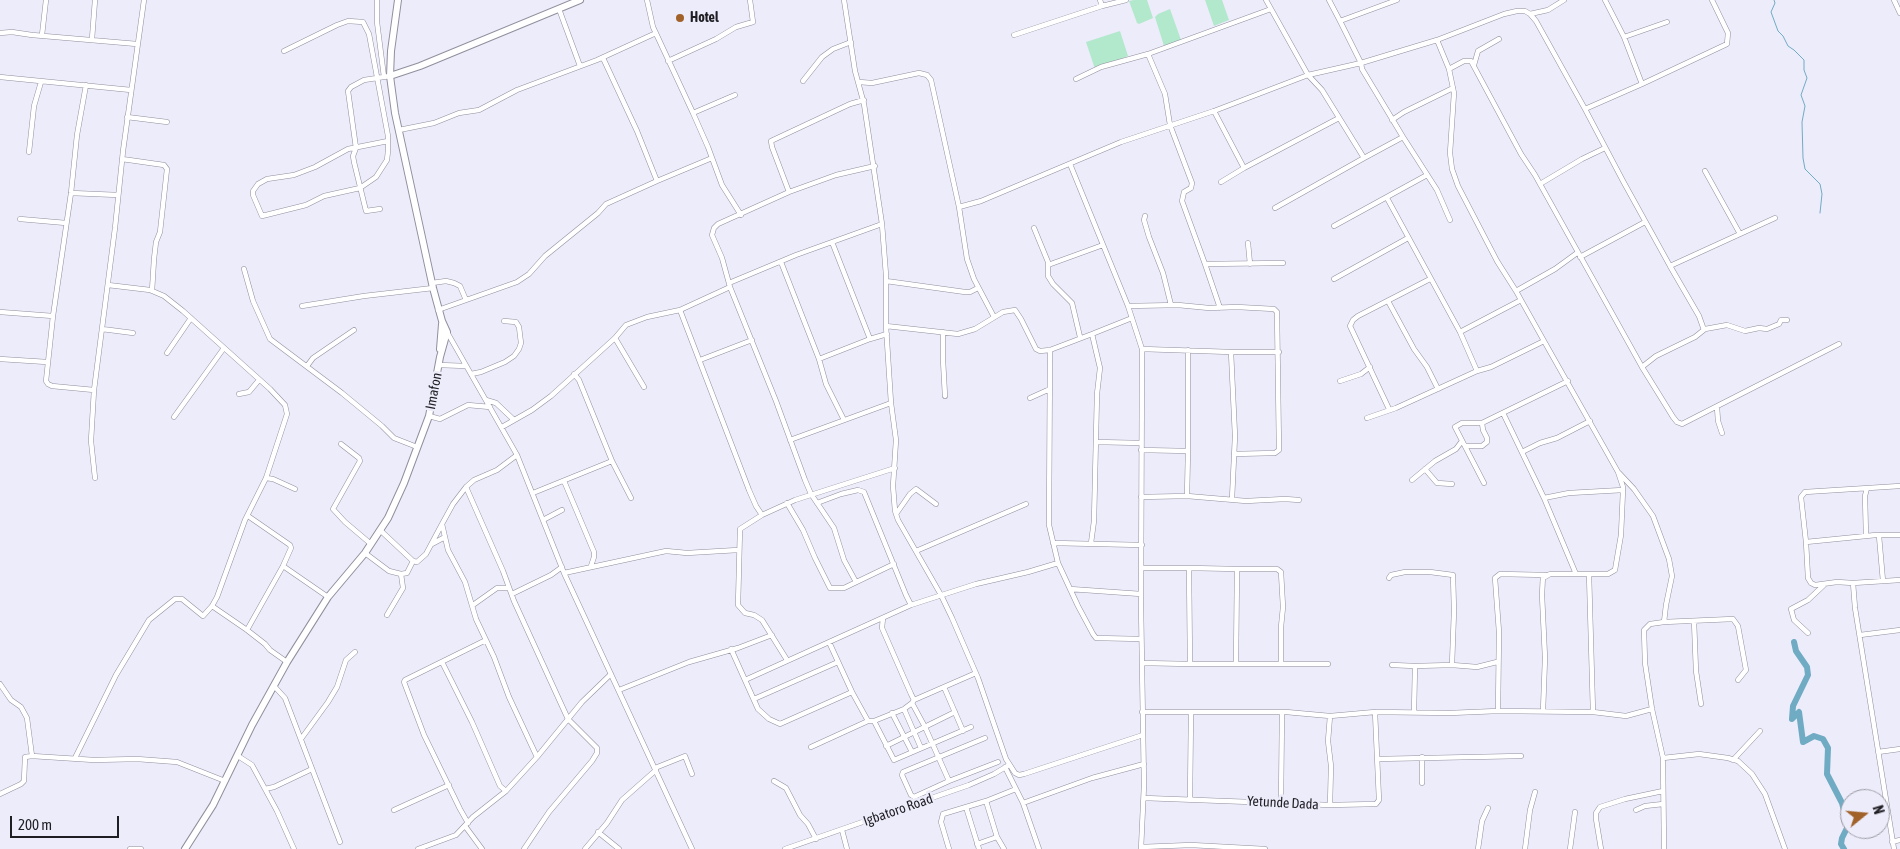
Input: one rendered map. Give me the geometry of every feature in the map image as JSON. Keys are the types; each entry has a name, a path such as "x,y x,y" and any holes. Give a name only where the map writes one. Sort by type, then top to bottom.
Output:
{"street":[{"path":"42,35 46,0"},
{"path":"92,39 95,0"},
{"path":"95,478 91,441 94,390 127,117 144,0"},
{"path":"377,0 377,22 387,77 442,321 517,454 564,573 692,849"},
{"path":"387,77 398,0"},
{"path":"380,209 366,211 360,188 353,156 356,148 348,92 351,87 364,80 387,77 420,66 580,0"},
{"path":"647,0 651,21 693,113 722,186 741,215"},
{"path":"668,61 739,26 753,22 750,0"},
{"path":"844,0 855,71 864,100 882,224 886,281 886,326 891,403 896,440 893,486 896,514 941,595 976,673 1007,766 1023,803 1039,849"},
{"path":"1100,0 1102,6"},
{"path":"1014,35 1126,0"},
{"path":"1266,0 1308,75 1322,90 1364,158"},
{"path":"1329,0 1361,63 1362,69 1444,204 1450,220"},
{"path":"1340,21 1396,0"},
{"path":"1530,14 1548,10 1564,0"},
{"path":"1605,0 1624,37 1642,84"},
{"path":"1586,109 1727,44 1728,33 1712,0"},
{"path":"1894,0 1900,13"},
{"path":"559,9 580,66"},
{"path":"1076,79 1101,67 1148,54 1271,9"},
{"path":"959,206 981,201 1121,142 1214,111 1308,75 1361,63 1437,40 1504,14 1525,11 1536,21 1586,109 1605,148 1696,311 1704,330"},
{"path":"284,51 337,24 348,21 363,22 369,34 388,141 387,160 383,168 360,188 324,196 306,205 265,216 260,214 253,195 256,186 267,180 294,176 315,167 345,150 388,141"},
{"path":"1624,37 1667,22"},
{"path":"0,33 12,32 32,36 42,35 137,44"},
{"path":"399,130 430,124 459,113 479,110 517,90 603,58 656,33"},
{"path":"1474,65 1478,51 1499,39"},
{"path":"1437,40 1453,88 1450,153 1452,169 1458,186 1497,261 1516,291 1618,472 1623,490 1621,535 1615,570 1608,574 1548,575 1545,577 1543,575 1545,658 1543,711"},
{"path":"803,81 822,57 835,48 851,42"},
{"path":"1148,54 1165,94 1170,125 1192,183 1191,188 1184,192 1182,201 1220,308"},
{"path":"603,58 637,131 657,180"},
{"path":"1448,69 1464,61 1471,61 1474,65 1521,154 1540,184 1642,366 1679,424 1686,423 1839,344"},
{"path":"859,82 872,83 918,73 929,77 959,206 967,259 978,288 994,317"},
{"path":"0,77 131,90"},
{"path":"29,152 34,106 41,82"},
{"path":"86,85 77,135 72,193 53,316 46,381 48,384 94,390"},
{"path":"1392,120 1404,112 1453,88"},
{"path":"693,113 735,95"},
{"path":"789,192 771,141 850,104 864,100"},
{"path":"1214,111 1244,168"},
{"path":"127,117 167,122"},
{"path":"1221,182 1339,118"},
{"path":"1274,208 1403,137"},
{"path":"1540,184 1582,159 1605,148"},
{"path":"438,310 517,282 606,204 657,180 712,158"},
{"path":"122,159 164,165 167,169 160,232 156,242 152,291"},
{"path":"1070,164 1128,306 1142,349 1141,594 1144,798 1141,848 1265,849"},
{"path":"856,582 844,560 834,528 811,494 712,235 714,228 718,224 789,192 836,175 875,166"},
{"path":"1705,170 1740,234"},
{"path":"1334,226 1427,175"},
{"path":"72,193 118,195"},
{"path":"1387,198 1460,332 1476,371"},
{"path":"1145,216 1144,220 1168,290 1171,305"},
{"path":"1670,266 1776,218"},
{"path":"20,219 66,223"},
{"path":"1516,291 1579,255 1646,222"},
{"path":"502,427 544,402 615,338 626,325 636,320 680,310 781,262 882,224"},
{"path":"1034,228 1048,265 1047,273 1053,284 1072,303 1080,337"},
{"path":"1334,279 1408,238"},
{"path":"832,242 870,339"},
{"path":"1248,243 1250,264"},
{"path":"1048,265 1103,246"},
{"path":"781,262 819,359 826,384 844,420"},
{"path":"1205,264 1283,263"},
{"path":"244,269 253,301 270,339 307,366 382,426 394,438 418,447"},
{"path":"1389,409 1350,326 1358,316 1430,279"},
{"path":"302,306 433,286 446,281 460,286 466,300"},
{"path":"886,281 965,292 978,288"},
{"path":"75,758 116,675 149,620 175,599 182,599 203,616 212,606 217,597 242,526 266,478 283,428 286,409 270,389 164,296 152,291 108,285"},
{"path":"1460,332 1521,300"},
{"path":"1388,301 1438,389"},
{"path":"1128,306 1171,305 1276,310 1278,316 1279,352 1279,450 1275,453 1234,454"},
{"path":"680,310 749,490 762,514"},
{"path":"886,326 958,334 968,332 1003,312 1015,310 1036,349 1040,351 1050,350 1132,318"},
{"path":"0,312 53,316"},
{"path":"167,353 191,318"},
{"path":"1642,366 1656,356 1695,337 1704,330 1727,326 1745,332 1759,328 1767,329 1779,324 1784,319 1787,320"},
{"path":"440,357 442,321"},
{"path":"471,374 505,362 514,356 519,348 521,343 519,327 516,322 504,321"},
{"path":"102,328 133,333"},
{"path":"307,366 313,358 354,330"},
{"path":"440,357 447,332"},
{"path":"943,332 942,360 945,396"},
{"path":"819,359 887,334"},
{"path":"1091,543 1094,521 1097,394 1100,368 1092,334"},
{"path":"615,338 644,387"},
{"path":"700,360 752,340"},
{"path":"1367,418 1476,371 1491,367 1544,341"},
{"path":"174,417 224,348"},
{"path":"1142,349 1279,352"},
{"path":"1050,350 1050,525 1058,563 1096,638 1142,639"},
{"path":"1187,496 1188,350"},
{"path":"1231,352 1235,436 1232,499"},
{"name":"Imafon","path":"185,849 226,782 252,724 287,662 328,597 381,531 397,500 426,425 440,357"},
{"path":"0,359 47,362"},
{"path":"439,365 466,366"},
{"path":"1340,381 1361,374 1370,367"},
{"path":"574,374 579,380 599,425 612,461 630,498"},
{"path":"239,394 249,392 259,380"},
{"path":"1484,483 1455,427 1457,425 1482,423 1568,382"},
{"path":"1030,398 1050,389"},
{"path":"486,400 496,403 514,420"},
{"path":"790,440 891,403"},
{"path":"429,416 440,419 468,404 490,407"},
{"path":"1717,407 1718,421 1722,433"},
{"path":"1503,413 1544,498 1576,574"},
{"path":"1522,452 1568,433 1590,421"},
{"path":"1412,480 1435,461 1452,452 1463,443 1482,446 1487,438 1482,423"},
{"path":"1096,442 1141,443"},
{"path":"341,444 359,458 360,461 333,509 371,544"},
{"path":"1141,450 1188,451"},
{"path":"365,553 389,571 401,574 407,573 413,561 421,559 426,554 453,504 466,487 474,480 498,470 517,454"},
{"path":"533,493 612,461"},
{"path":"787,660 762,620 754,615 745,613 738,605 740,529 762,514 788,503 895,468"},
{"path":"1425,469 1437,483 1452,484"},
{"path":"1618,472 1634,489 1653,516 1669,559 1672,576 1664,622"},
{"path":"266,478 273,479 295,489"},
{"path":"564,481 594,552 591,566"},
{"path":"1900,486 1803,492 1801,497 1809,580 1812,584 1900,580"},
{"path":"466,487 568,719 595,744 597,753 549,812 524,849"},
{"path":"1866,536 1865,496 1867,488"},
{"path":"896,514 910,494 916,489 936,504"},
{"path":"817,503 842,494 862,490 911,604"},
{"path":"1544,498 1569,493 1623,490"},
{"path":"1141,497 1187,496 1299,500"},
{"path":"788,503 830,588 844,588 894,564"},
{"path":"916,552 1026,504"},
{"path":"543,520 562,510"},
{"path":"247,630 291,552 290,545 248,516"},
{"path":"442,524 448,550 463,576 476,619 537,758"},
{"path":"381,531 413,561"},
{"path":"1806,542 1866,536 1900,535"},
{"path":"1879,536 1883,581"},
{"path":"431,544 445,537"},
{"path":"1053,543 1142,545"},
{"path":"564,573 666,550 687,553 738,550"},
{"path":"745,680 911,604 976,584 1058,563"},
{"path":"283,566 328,597"},
{"path":"512,594 551,575 562,567"},
{"path":"1142,568 1277,569 1281,572 1283,607 1281,664"},
{"path":"1189,568 1190,664"},
{"path":"1236,664 1237,569"},
{"path":"1389,578 1391,575 1405,572 1430,572 1453,575 1452,665"},
{"path":"387,615 403,588 401,574"},
{"path":"1498,711 1498,632 1495,578 1500,574 1548,575"},
{"path":"1589,574 1593,712"},
{"path":"1853,583 1855,608 1894,849"},
{"path":"1808,632 1794,620 1791,609 1805,603 1825,584"},
{"path":"473,605 497,588 509,588"},
{"path":"1070,589 1141,594"},
{"path":"212,606 247,630 287,662"},
{"path":"883,618 882,628 949,781"},
{"path":"1664,849 1663,758 1652,710 1645,663 1644,630 1647,626 1664,622 1735,620 1746,670 1738,680"},
{"path":"1694,621 1695,663 1701,704"},
{"path":"871,623 882,628"},
{"path":"1860,635 1900,630"},
{"path":"618,690 688,662 732,650 772,635"},
{"path":"482,849 467,824 424,735 404,682 486,640"},
{"path":"829,642 852,692 868,721"},
{"path":"732,650 758,710 764,717 780,724 852,692"},
{"path":"301,739 328,702 337,686 346,660 354,652"},
{"path":"442,662 472,722 500,786 506,791"},
{"path":"754,699 838,662"},
{"path":"1392,665 1477,667 1497,662"},
{"path":"1142,663 1328,664"},
{"path":"1414,712 1415,666"},
{"path":"811,747 868,721 874,721 904,709 913,702 976,673"},
{"path":"418,849 456,835 506,791 537,758 599,684 611,674"},
{"path":"0,684 11,700 21,707 27,718 32,756"},
{"path":"274,686 285,698 340,842"},
{"path":"944,687 963,731"},
{"path":"904,709 922,748"},
{"path":"1142,712 1282,712 1330,716 1375,712 1543,711 1593,712 1626,716 1652,710"},
{"path":"886,746 955,712"},
{"path":"1190,799 1191,712"},
{"path":"1281,802 1282,712"},
{"path":"1375,712 1378,759 1521,756"},
{"path":"892,713 912,752"},
{"path":"1330,716 1328,741 1331,766 1330,805"},
{"path":"874,721 894,760 971,727"},
{"path":"1733,760 1760,731"},
{"path":"1007,766 1019,775 1024,774 1143,735"},
{"path":"985,738 903,772 902,775 911,795 914,797 998,762"},
{"path":"1878,752 1900,749"},
{"path":"1663,758 1699,754 1733,760 1742,764 1752,774 1765,794 1785,849"},
{"path":"0,794 24,781 25,758 32,756 177,762 226,782"},
{"path":"238,756 252,765 294,849"},
{"path":"585,849 607,823 622,800 655,769 686,756 692,774"},
{"path":"1422,757 1422,784"},
{"name":"Yetunde Dada","path":"1144,798 1330,805 1376,804 1378,802 1378,759"},
{"path":"1023,803 1092,778 1144,764"},
{"name":"Igbatoro Road","path":"784,849 969,785 1007,766"},
{"path":"265,789 274,787 312,769"},
{"path":"774,781 786,788 800,815 816,838"},
{"path":"394,810 449,786"},
{"path":"949,849 941,822 945,813 986,801 1016,789"},
{"path":"1525,849 1530,810 1535,792"},
{"path":"1601,849 1596,819 1596,813 1600,808 1625,799 1663,792"},
{"path":"986,801 997,836 1004,849"},
{"path":"1636,810 1645,806 1663,804"},
{"path":"966,807 978,846 997,836"},
{"path":"1478,849 1482,821 1488,808"},
{"path":"1570,849 1574,812"},
{"path":"842,830 847,849"},
{"path":"598,832 619,849"},
{"path":"1892,842 1900,840"},
{"path":"130,849 141,849"}],"green space":[{"path":"1147,0 1153,18 1139,24 1137,23 1129,1"},
{"path":"1205,0 1222,0 1229,20 1214,26"},
{"path":"1170,9 1181,40 1164,46 1155,17"},
{"path":"1120,31 1128,56 1095,69 1086,42"}],"waterway":[{"path":"1774,0 1775,3 1771,12 1778,31 1788,46 1804,60 1804,70 1807,78 1801,95 1805,106 1802,122 1803,158 1805,169 1820,184 1822,194 1820,213"},
{"path":"1794,642 1796,651 1807,667 1808,675 1793,706 1792,719 1799,712 1803,742 1814,736 1823,739 1828,748 1827,774 1842,803 1848,826 1842,838 1841,844 1844,849"}],"place":[{"name":"Hotel","path":"680,18"}]}
